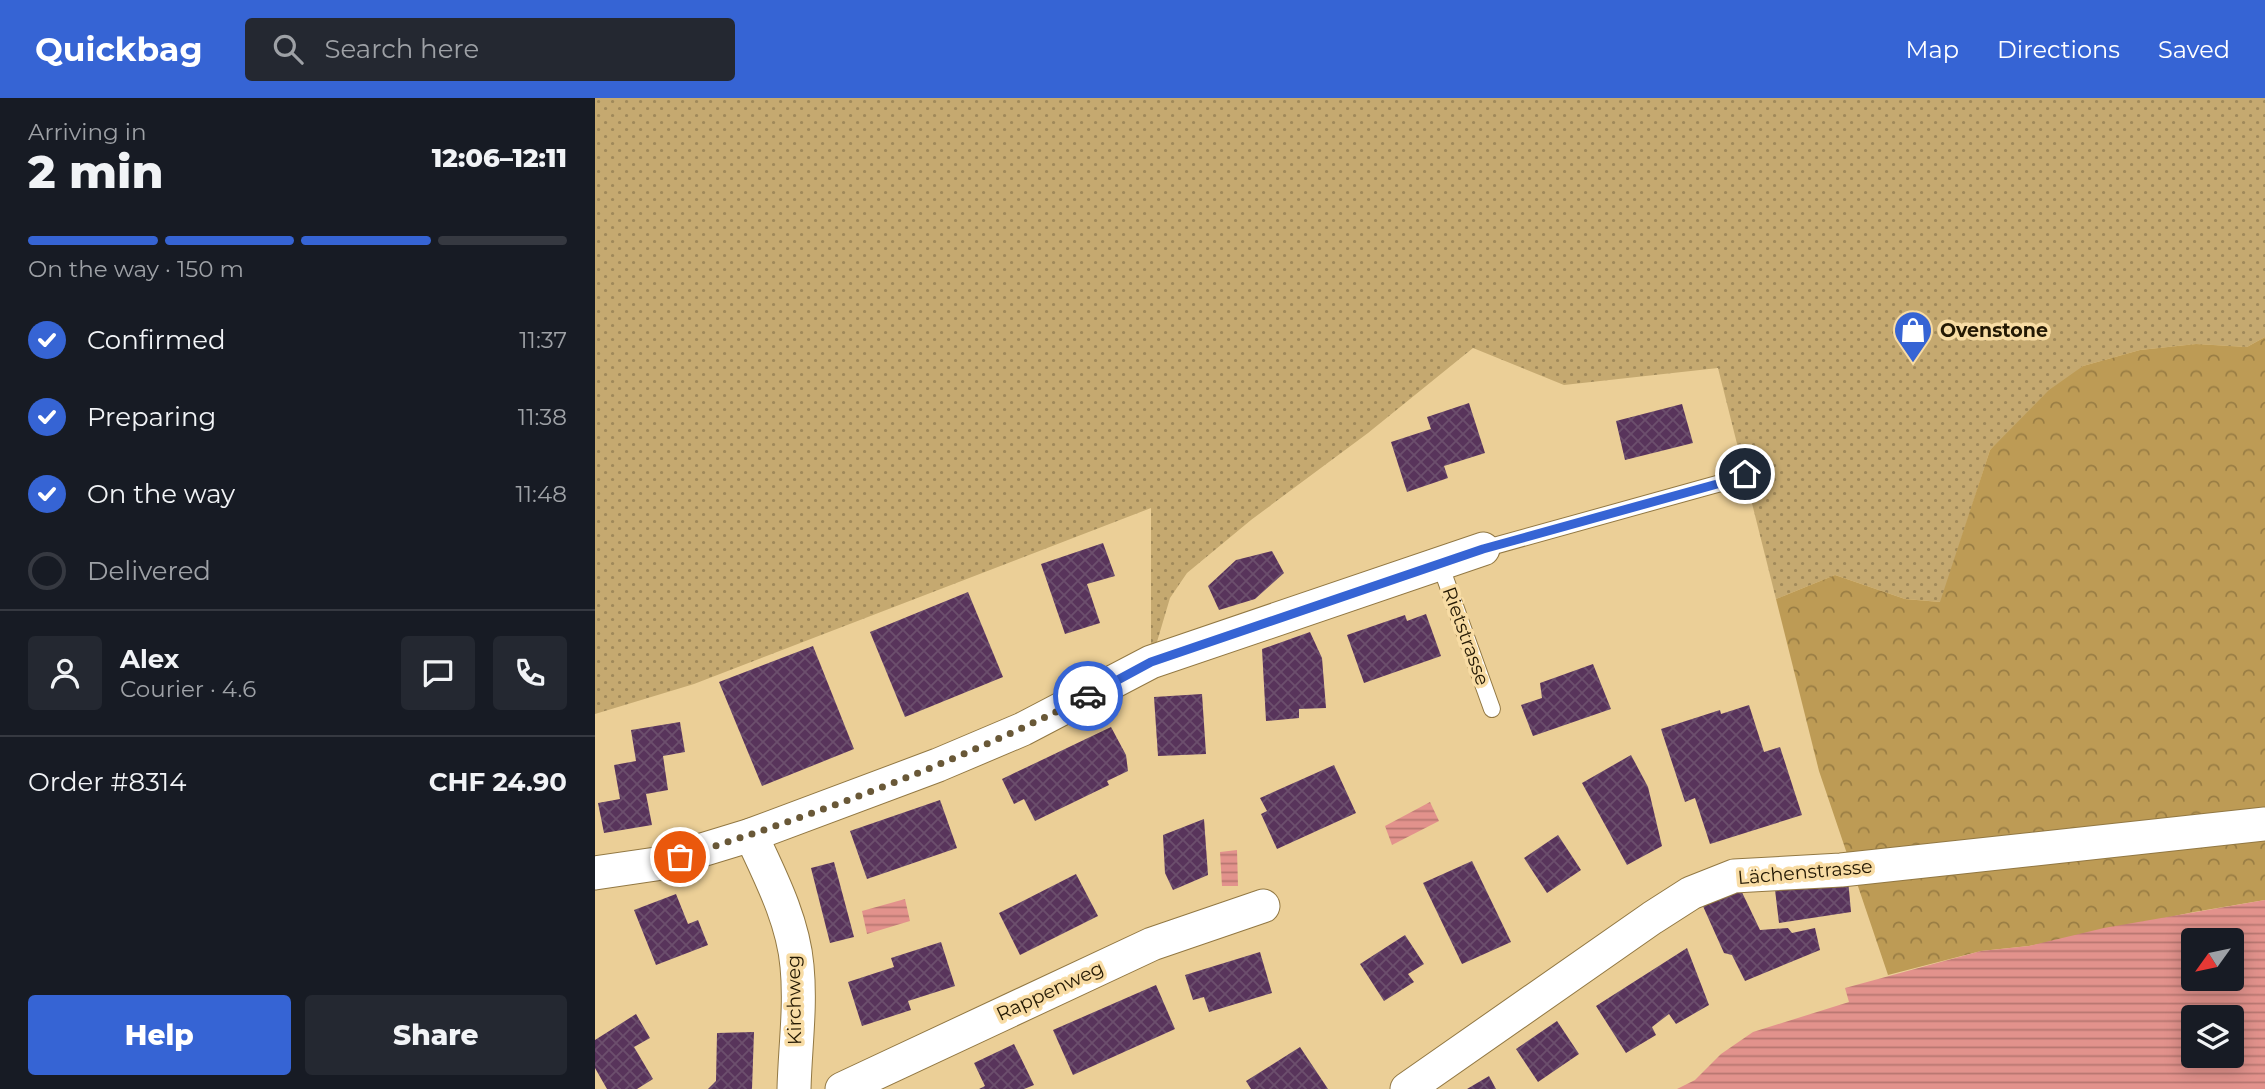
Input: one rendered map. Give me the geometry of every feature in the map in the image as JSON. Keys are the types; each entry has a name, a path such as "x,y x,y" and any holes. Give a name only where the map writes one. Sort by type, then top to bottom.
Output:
{"street":[{"name":"Rietstrasse","path":"595,873 656,864 751,835 938,765 1023,729 1151,662 1483,549"},
{"name":"Lächenstrasse","path":"1407,1089 1651,918 1691,893 1734,876 1841,870 2265,824"},
{"name":"Kirchweg","path":"751,835 789,925 797,964 794,1089"},
{"name":"Rappenweg","path":"842,1089 1152,944 1263,906"}],"lane":[{"name":"Rietstrasse","path":"1483,549 1745,474"},
{"name":"Rietstrasse","path":"1440,564 1492,709"}],"shaded area":[{"path":"595,98 2265,98 2265,337 2247,347 2196,344 2140,350 2083,366 1990,450 1941,602 1905,599 1835,575 1776,599 1718,368 1564,385 1473,348 1187,573 1170,598 1151,662 1151,508 694,684 595,714"},
{"path":"1430,802 1439,821 1392,845 1385,826"},
{"path":"1237,850 1238,886 1222,886 1220,852"},
{"path":"905,899 910,921 867,934 862,911"},
{"path":"2265,900 2265,1089 1677,1089 1695,1080 1721,1054 1753,1032 1849,1002 1845,988 1981,951 2029,946 2104,928"}],"green space":[{"path":"2265,337 2265,900 2029,946 1981,951 1888,975 1819,771 1776,599 1835,575 1905,599 1940,602 1990,450 2049,390 2083,366 2140,350 2196,344 2247,347"}],"building":[{"path":"1469,403 1485,453 1444,466 1448,478 1407,492 1391,442 1431,429 1427,417"},
{"path":"1682,404 1693,443 1625,460 1616,421"},
{"path":"1103,543 1115,576 1087,584 1100,623 1065,634 1041,564"},
{"path":"1272,551 1284,573 1255,599 1219,610 1208,586 1236,560"},
{"path":"968,592 1003,677 905,717 870,632"},
{"path":"1426,614 1441,656 1364,683 1347,635 1405,615 1407,621"},
{"path":"1310,632 1322,658 1326,708 1299,709 1299,718 1266,721 1262,649"},
{"path":"813,646 854,749 762,786 719,682"},
{"path":"1593,664 1611,709 1533,736 1521,705 1542,698 1540,683"},
{"path":"1202,694 1206,754 1158,756 1154,697"},
{"path":"1749,705 1764,752 1780,747 1802,815 1710,844 1695,798 1685,802 1661,729 1720,710 1721,714"},
{"path":"680,722 685,752 663,756 668,790 646,794 652,825 604,833 598,803 620,799 614,765 636,761 631,730"},
{"path":"1111,727 1126,755 1128,771 1107,781 1109,785 1035,821 1024,799 1014,804 1002,779"},
{"path":"1631,755 1648,787 1662,846 1627,865 1582,783"},
{"path":"1334,765 1356,813 1277,849 1261,814 1267,811 1260,798"},
{"path":"940,800 957,848 867,879 850,831"},
{"path":"1204,819 1208,875 1173,890 1165,873 1163,835"},
{"path":"1558,835 1581,870 1547,893 1524,858"},
{"path":"1472,861 1511,942 1462,964 1423,883"},
{"path":"834,862 854,937 830,943 811,868"},
{"path":"1076,874 1098,916 1020,955 999,913"},
{"path":"1848,879 1851,912 1779,923 1775,890"},
{"path":"1739,886 1760,930 1788,928 1792,933 1815,928 1820,950 1745,981 1732,955 1724,953 1702,904"},
{"path":"676,894 688,924 698,920 708,945 656,965 634,910"},
{"path":"1405,935 1424,964 1408,974 1414,982 1384,1001 1360,964"},
{"path":"941,942 955,986 908,1001 911,1010 862,1026 848,982 894,967 891,958"},
{"path":"1687,948 1709,1005 1676,1024 1669,1014 1652,1027 1656,1035 1626,1053 1596,1006"},
{"path":"1260,952 1272,993 1209,1012 1204,997 1193,1000 1185,975"},
{"path":"1156,985 1175,1029 1073,1075 1053,1030"},
{"path":"636,1014 650,1038 634,1047 653,1079 637,1089 607,1089 595,1068 595,1040"},
{"path":"1557,1021 1579,1054 1538,1082 1516,1049"},
{"path":"754,1032 752,1089 708,1089 716,1081 717,1033"},
{"path":"1014,1044 1034,1085 1024,1089 979,1089 985,1086 974,1063"},
{"path":"1300,1047 1328,1089 1251,1089 1246,1081"},
{"path":"1489,1076 1496,1089 1467,1089"}],"way so far":[{"path":"680,857 751,835 938,765 1023,729 1088,696"}],"place":[{"name":"Ovenstone","path":"1913,364"}],"route":[{"path":"1088,696 1151,662 1483,549 1745,474"}]}
